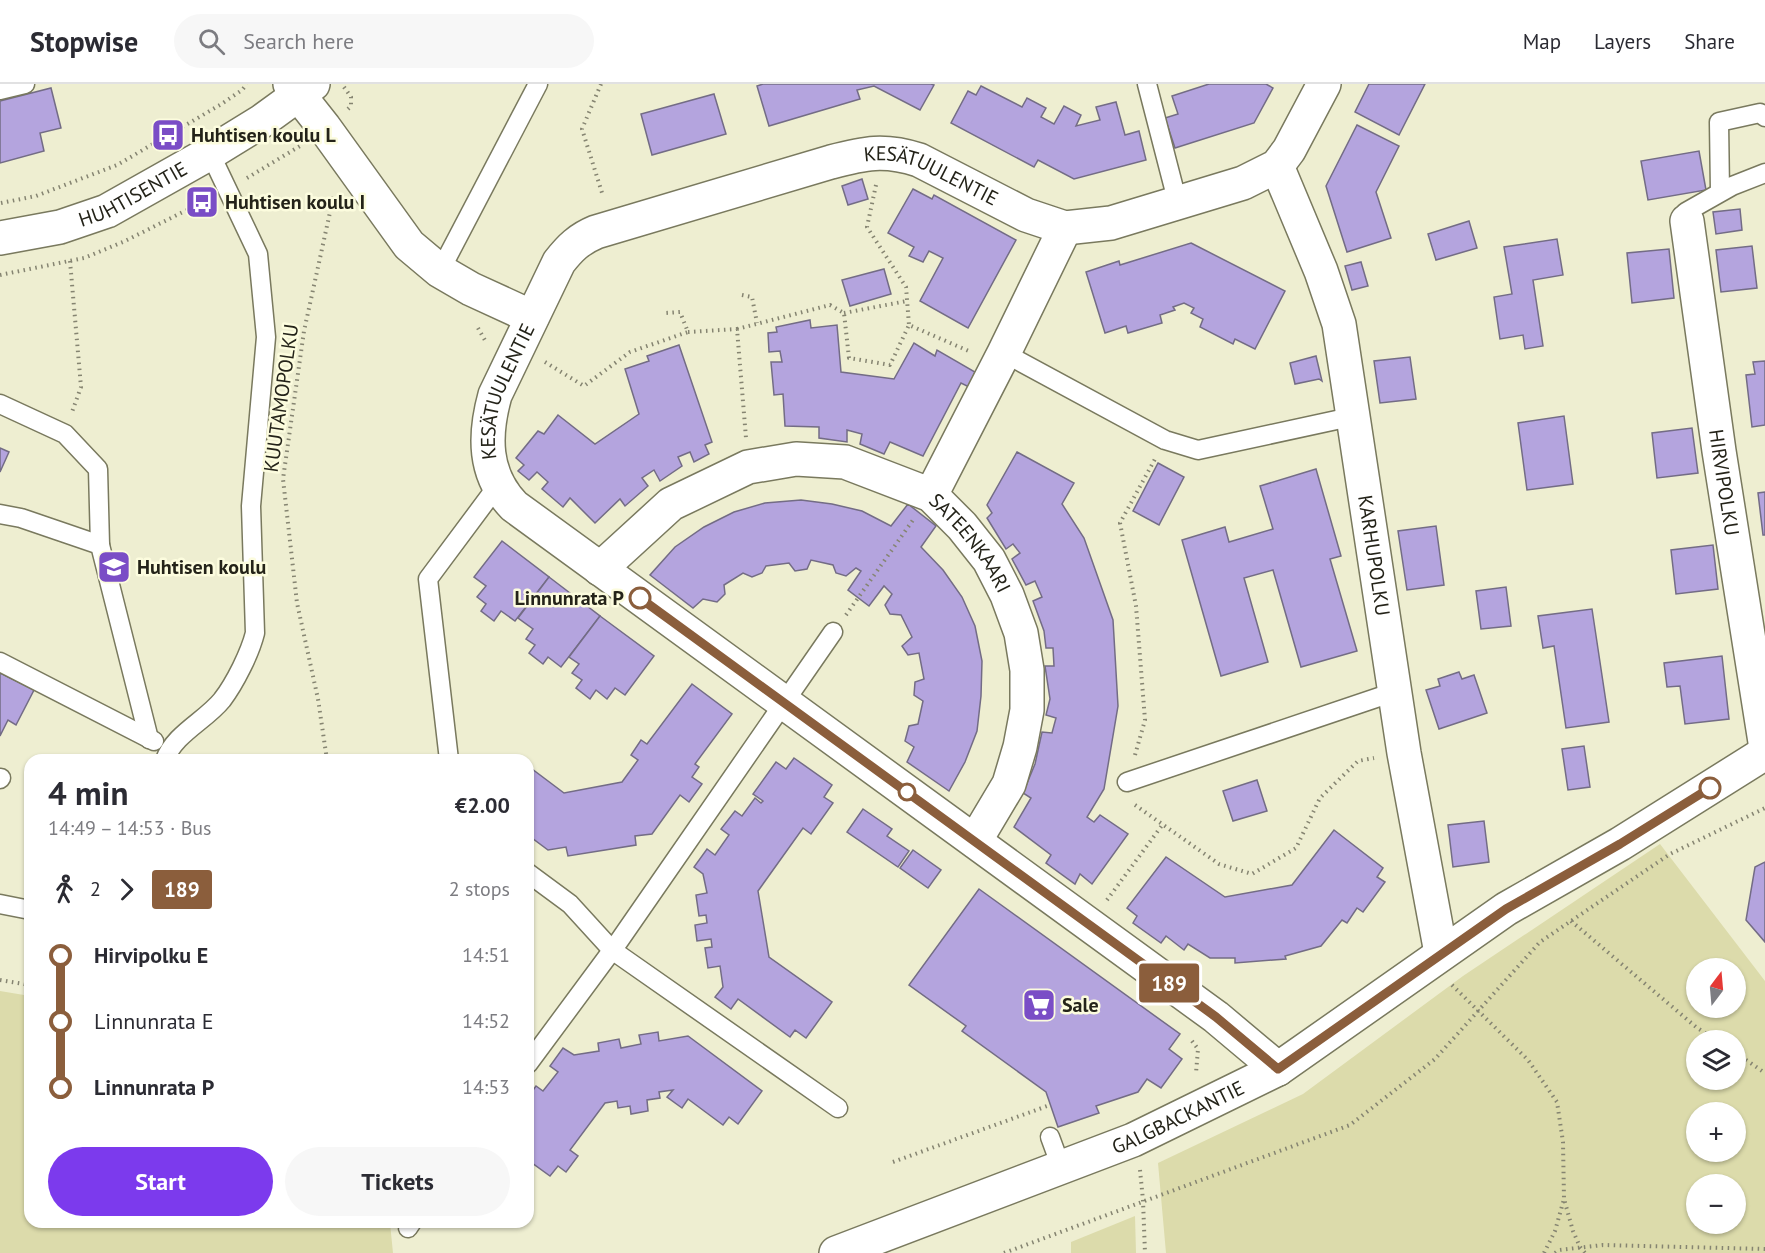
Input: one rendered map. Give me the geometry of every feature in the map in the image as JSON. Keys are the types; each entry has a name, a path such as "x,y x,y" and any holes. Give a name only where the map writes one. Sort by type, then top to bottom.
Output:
{"street":[{"name":"KESÄTUULENTIE","path":"1278,1069 1216,1017 514,506 498,485 488,454 490,415 495,395 559,262 581,238 613,225 865,153 901,154 920,159 1026,215 1065,228 1111,223 1243,183 1277,166 1289,150 1324,84"},
{"path":"300,87 409,245 440,272 532,317"},
{"name":"HUHTISENTIE","path":"0,238 60,227 107,211 262,121 300,87"},
{"name":"KARHUPOLKU","path":"1277,166 1321,271 1339,324 1355,416 1435,958"},
{"name":"HIRVIPOLKU","path":"1687,221 1719,451 1765,742"},
{"path":"931,495 1065,228"},
{"name":"SATEENKAARI","path":"600,568 671,504 748,467 796,459 845,462 931,495 963,526 988,560 1007,595 1021,633 1027,670 1027,710 1009,784 975,841"},
{"name":"GALGBACKANTIE","path":"836,1253 1132,1140 1278,1069 1506,909 1620,844 1765,753"}],"lane":[{"path":"0,90 25,84"},
{"path":"440,272 538,84"},
{"path":"1147,84 1178,204"},
{"path":"1720,192 1719,122 1760,113 1765,117"},
{"path":"0,662 149,739 167,754 222,700 250,650 255,633 251,506 266,337 258,254 210,153"},
{"path":"1687,221 1686,212 1720,192 1765,173"},
{"path":"1001,358 1165,440 1198,450 1355,416"},
{"path":"0,405 64,434 98,468 100,545 149,739"},
{"path":"448,754 428,579 498,485"},
{"path":"0,514 21,518 100,545"},
{"path":"534,1056 612,950 833,632"},
{"path":"1127,782 1394,692"},
{"path":"534,877 570,904 612,950 838,1108"},
{"path":"0,904 24,909"},
{"path":"1050,1137 1061,1167"}],"path":[{"path":"0,203 36,196 117,165 220,105 247,84"},
{"path":"601,84 582,129 613,225"},
{"path":"844,313 849,358 890,365 909,325 906,287 867,226 883,153"},
{"name":"KUUTAMOPOLKU","path":"326,754 318,699 297,603 283,479 304,332 335,192"},
{"path":"64,434 81,387 70,261"},
{"path":"742,296 752,297 757,323"},
{"path":"518,346 584,386 630,352 688,332 737,328 830,305 844,313 907,301"},
{"path":"664,313 680,312 688,332"},
{"path":"909,325 1001,358"},
{"path":"737,328 748,467"},
{"path":"1165,440 1120,524 1136,606 1145,720 1123,796 1219,864 1252,874 1296,848 1320,798 1358,761 1404,753"},
{"path":"833,632 931,495"},
{"path":"1004,1253 1350,1125 1435,1059 1540,942 1670,854 1765,808"},
{"path":"1088,924 1163,824"},
{"path":"1571,921 1700,1030"},
{"path":"1435,958 1479,1010 1528,1060 1557,1102 1563,1142 1564,1199 1556,1231 1544,1253"},
{"path":"0,980 24,984"},
{"path":"1746,1060 1765,1073"},
{"path":"893,1162 1050,1105"},
{"path":"1132,1140 1139,1157 1144,1253"},
{"path":"1564,1199 1580,1247 1585,1253"},
{"path":"1555,1253 1559,1250 1603,1245 1765,1249"}],"green space":[{"path":"1660,844 1765,981 1765,1253 1166,1253 1158,1163 1303,1094 1463,976"},
{"path":"0,991 24,995 24,1228 390,1228 393,1253 0,1253"},
{"path":"1135,1216 1136,1253 1071,1253 1071,1242"}],"building":[{"path":"763,84 934,85 920,110 874,86 857,90 860,99 769,126 757,86"},
{"path":"1209,84 1266,84 1273,88 1254,123 1175,148 1165,118 1178,114 1172,96"},
{"path":"1369,84 1425,84 1399,135 1355,112"},
{"path":"981,86 1022,107 1027,98 1046,108 1041,117 1054,124 1064,106 1081,115 1076,126 1100,120 1096,107 1116,102 1125,135 1139,131 1146,160 1074,179 1038,160 1034,167 951,123 968,91 976,95"},
{"path":"51,88 61,128 40,133 44,151 0,163 0,101"},
{"path":"714,94 726,134 652,155 641,114"},
{"path":"1357,125 1399,146 1376,192 1391,238 1347,252 1326,186"},
{"path":"1699,151 1706,190 1648,200 1641,161"},
{"path":"862,179 868,199 848,205 842,186"},
{"path":"913,189 932,199 934,195 1016,240 968,328 920,301 943,258 929,251 923,262 909,256 914,247 888,233"},
{"path":"1740,209 1742,230 1716,234 1713,212"},
{"path":"1469,221 1477,248 1436,260 1428,234"},
{"path":"1557,239 1563,275 1533,280 1543,346 1525,349 1523,335 1500,339 1494,297 1512,294 1504,247"},
{"path":"1191,243 1285,291 1255,349 1235,339 1233,344 1200,327 1203,319 1191,313 1194,308 1184,303 1173,307 1175,310 1160,315 1162,323 1128,333 1126,326 1105,333 1086,272 1119,261 1120,265"},
{"path":"1752,246 1757,288 1721,292 1716,250"},
{"path":"1669,249 1674,298 1632,303 1627,253"},
{"path":"1361,262 1368,286 1352,290 1345,266"},
{"path":"884,269 891,294 850,306 842,280"},
{"path":"810,320 811,328 837,325 841,372 894,379 914,343 935,356 937,350 975,372 969,387 961,383 923,456 890,442 884,454 860,444 862,434 847,430 847,442 819,438 819,427 785,426 783,394 774,395 771,362 782,362 780,351 769,352 768,333 777,332 776,327"},
{"path":"679,345 712,442 705,445 709,454 694,462 690,452 678,457 682,466 660,481 654,470 642,478 648,486 625,506 620,499 595,523 570,498 563,507 542,489 548,482 537,472 529,480 518,471 524,465 516,458 538,431 544,434 558,415 595,444 639,414 625,369 649,361 647,356"},
{"path":"1316,356 1322,381 1319,379 1295,384 1290,363"},
{"path":"1410,357 1416,399 1380,403 1374,361"},
{"path":"1765,361 1765,425 1752,427 1746,375 1755,374 1753,362"},
{"path":"1564,416 1573,484 1527,490 1518,423"},
{"path":"1692,428 1698,473 1657,478 1652,433"},
{"path":"0,448 9,452 0,472"},
{"path":"1017,452 1074,483 1062,504 1084,538 1113,620 1118,706 1104,789 1087,817 1094,822 1100,815 1128,834 1092,884 1080,874 1075,884 1046,863 1051,855 1014,827 1031,798 1023,793 1035,764 1042,732 1052,733 1056,718 1046,715 1050,699 1045,666 1054,666 1053,648 1046,648 1044,631 1033,601 1042,597 1035,581 1026,585 1012,559 1020,553 1013,544 1006,549 987,518 992,513 987,505"},
{"path":"1158,463 1184,477 1159,525 1133,511"},
{"path":"1316,469 1341,556 1330,559 1357,651 1301,667 1273,570 1244,578 1268,662 1221,676 1182,540 1225,527 1229,542 1273,529 1260,486"},
{"path":"1765,492 1765,535 1763,535 1758,493"},
{"path":"801,500 862,511 891,526 908,504 936,526 921,547 943,570 962,597 975,626 982,661 977,731 965,762 949,791 907,762 914,747 905,741 909,726 918,724 923,701 914,695 915,682 924,679 919,653 908,655 902,646 912,637 901,615 890,614 885,605 892,594 884,586 869,606 848,590 861,571 856,568 846,576 836,573 833,565 811,560 807,569 795,571 789,563 766,566 762,573 752,577 743,573 724,585 725,594 717,602 703,599 693,608 650,575 675,547 704,527 734,512 765,503"},
{"path":"1436,526 1444,585 1407,590 1398,531"},
{"path":"502,541 549,577 515,621 501,611 494,621 481,611 486,604 477,597 486,586 474,577"},
{"path":"1713,545 1718,589 1676,594 1671,550"},
{"path":"549,577 600,616 561,667 548,657 543,664 529,653 535,645 526,639 533,629 518,618"},
{"path":"1506,587 1511,626 1481,629 1476,591"},
{"path":"1592,609 1609,722 1566,728 1554,646 1543,648 1538,616"},
{"path":"600,616 654,656 625,695 615,688 607,699 596,690 590,699 576,688 582,680 572,673 579,664 569,657"},
{"path":"1722,656 1729,719 1685,724 1680,686 1667,687 1664,663"},
{"path":"1459,672 1462,679 1474,675 1487,713 1439,729 1426,690 1440,686 1438,679"},
{"path":"0,673 34,690 16,725 8,720 0,736"},
{"path":"692,684 732,714 695,764 699,767 692,777 702,784 689,802 680,795 652,834 635,836 636,845 568,856 566,847 548,850 534,840 534,770 564,793 622,782 638,760 631,755 641,740 647,744"},
{"path":"1584,746 1590,787 1568,790 1562,749"},
{"path":"794,758 832,785 824,797 833,803 811,834 803,828 758,891 769,957 832,1002 806,1038 795,1030 790,1037 738,999 731,1009 715,997 723,987 720,966 708,968 705,948 712,947 711,939 697,941 695,925 707,923 706,915 699,916 696,895 707,893 703,874 694,867 707,849 715,855 729,835 721,829 735,811 742,816 755,798 761,803 763,801 753,794 776,762 786,769"},
{"path":"1257,780 1267,811 1233,821 1223,791"},
{"path":"863,809 892,829 887,836 909,851 898,867 847,832"},
{"path":"1484,821 1489,862 1453,867 1448,825"},
{"path":"1334,830 1383,868 1377,877 1385,882 1363,912 1357,908 1347,923 1342,920 1321,946 1285,956 1286,959 1235,963 1235,958 1210,958 1188,944 1184,950 1166,936 1161,943 1133,923 1137,916 1127,908 1166,857 1225,897 1292,885"},
{"path":"913,850 941,870 928,888 900,868"},
{"path":"1765,862 1765,942 1746,920 1755,867"},
{"name":"Sale","path":"979,889 1180,1034 1169,1049 1182,1059 1161,1088 1147,1079 1138,1092 1096,1106 1099,1113 1058,1127 1046,1092 962,1031 966,1026 909,985"},
{"path":"658,1032 659,1041 688,1036 762,1091 738,1124 729,1117 723,1125 688,1099 682,1108 667,1097 673,1090 659,1092 660,1098 647,1100 648,1111 631,1114 630,1106 618,1108 617,1101 605,1103 570,1150 578,1156 566,1172 558,1166 550,1176 534,1164 534,1089 536,1086 543,1091 558,1072 550,1066 563,1048 574,1055 599,1051 598,1043 619,1039 621,1048 641,1044 639,1035"}],"bus line":[{"name":"189","path":"640,598 1216,1017 1278,1069 1506,909 1620,844 1710,788"}],"place":[{"name":"Huhtisen koulu L","path":"168,135"},
{"name":"Huhtisen koulu I","path":"202,202"},
{"name":"Huhtisen koulu","path":"114,567"},
{"name":"Linnunrata P","path":"640,598"},
{"name":"Sale","path":"1039,1005"}]}
